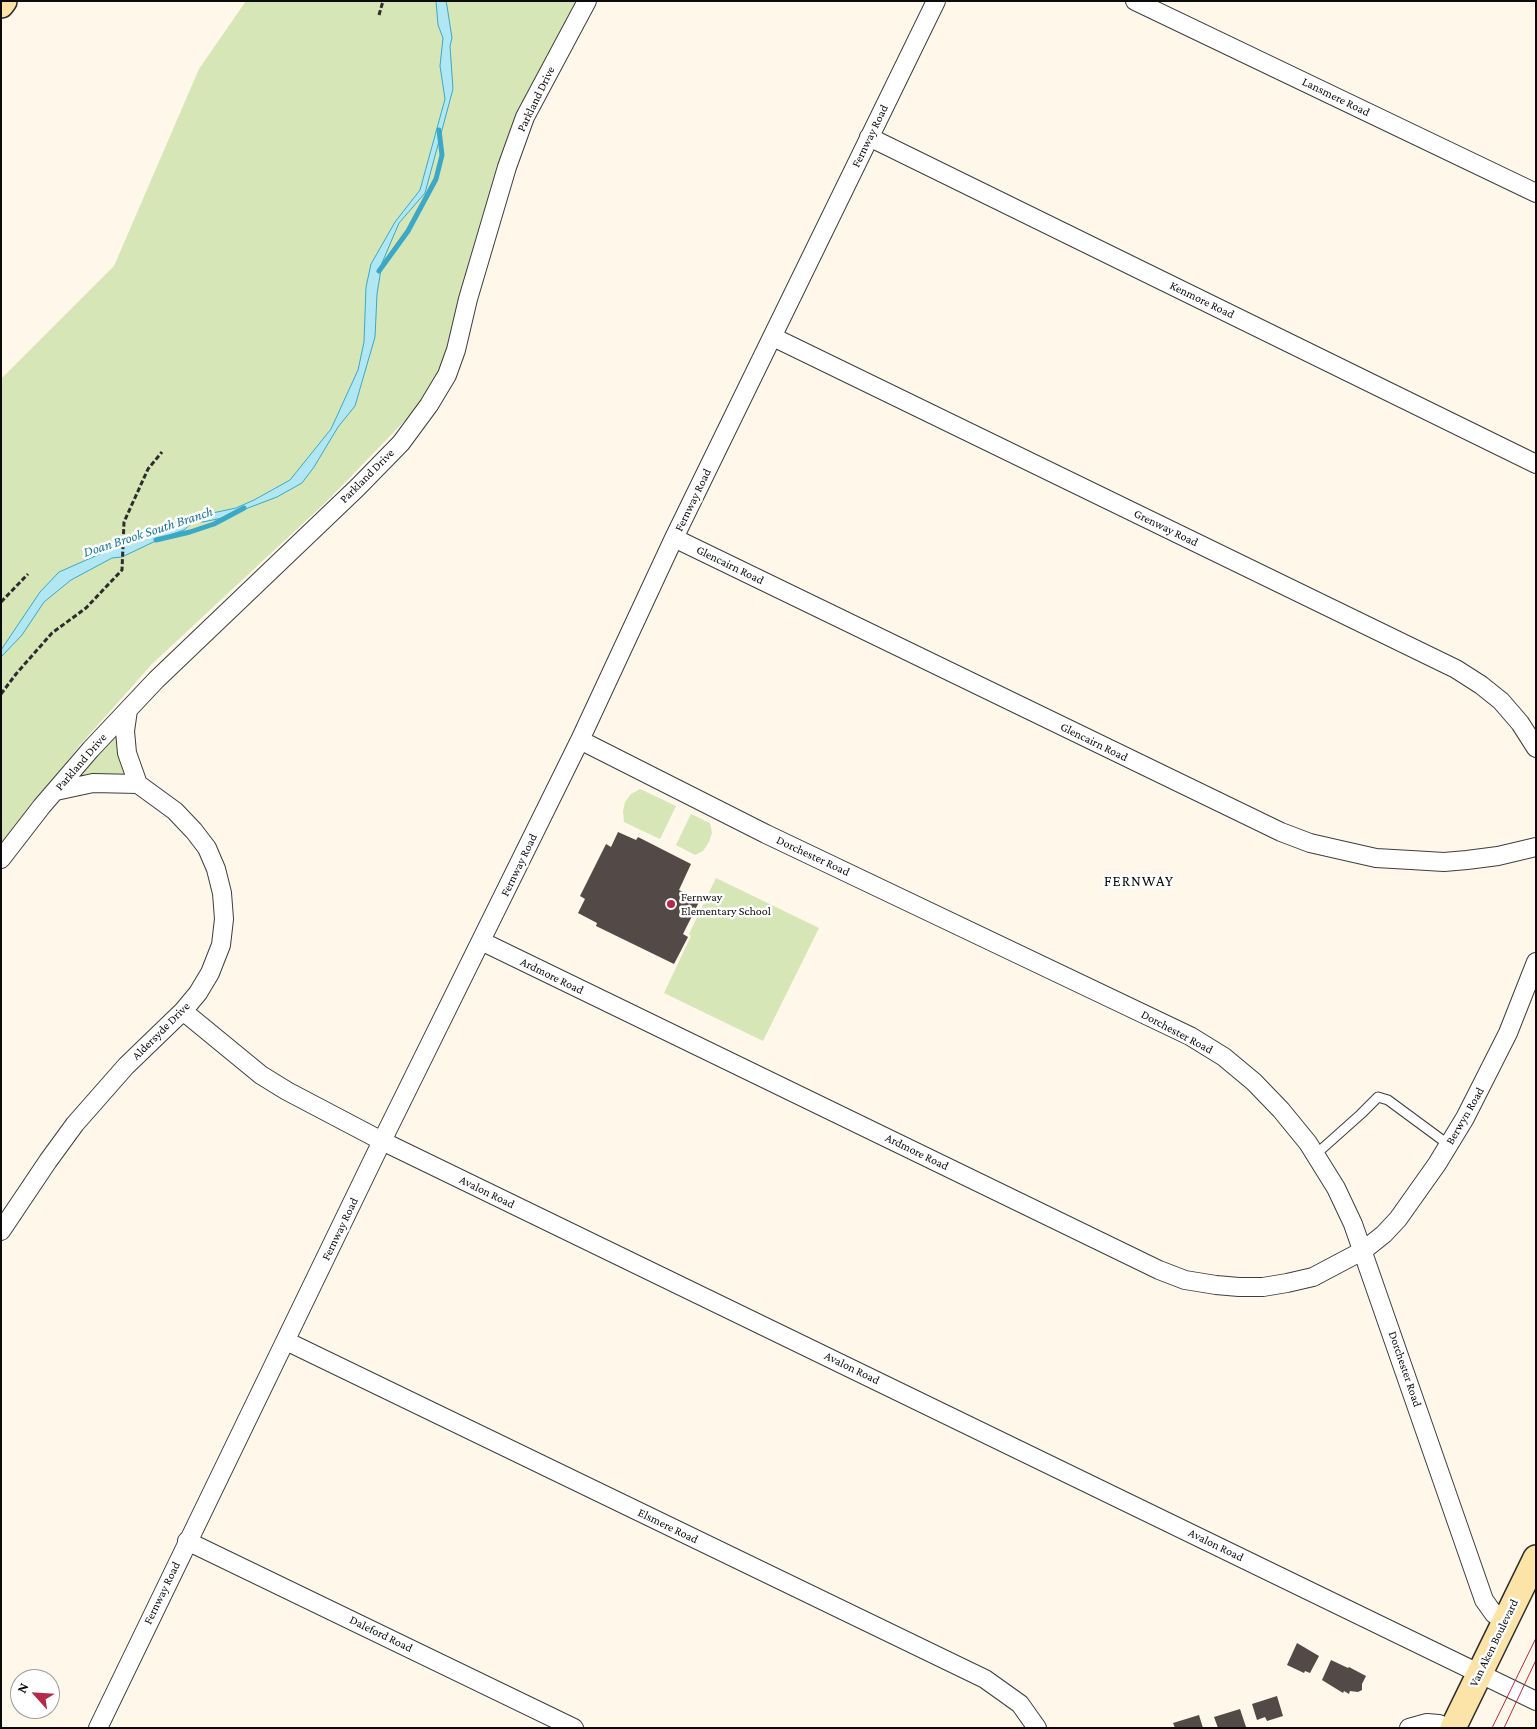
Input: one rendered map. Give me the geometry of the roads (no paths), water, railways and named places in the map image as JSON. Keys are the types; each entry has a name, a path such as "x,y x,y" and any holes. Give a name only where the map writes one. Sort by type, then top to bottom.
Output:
{"main road":[{"path":"1,4 4,1"},
{"name":"Van Aken Boulevard","path":"1453,1728 1536,1558"}],"street":[{"name":"Parkland Drive","path":"1,859 42,806 90,750 156,680 401,443 429,405 447,375 456,350 468,299 507,167 526,117 587,1"},
{"name":"Fernway Road","path":"98,1728 382,1141 580,740 674,538 936,1"},
{"name":"Lansmere Road","path":"1135,1 1536,193"},
{"name":"Kenmore Road","path":"869,137 1536,464"},
{"name":"Grenway Road","path":"773,337 1456,670 1481,685 1501,701 1520,723 1536,748"},
{"name":"Glencairn Road","path":"674,538 1288,835 1376,858 1436,861 1498,856 1536,847"},
{"path":"56,790 93,783 138,784 127,752 125,731 128,710"},
{"name":"Dorchester Road","path":"580,740 766,834 1190,1036 1224,1057 1254,1082 1281,1110 1308,1143 1336,1188 1354,1224 1484,1600 1494,1614 1505,1621"},
{"name":"Aldersyde Drive","path":"1,1232 75,1124 126,1066 183,1011 198,993 210,973 220,945 224,919 222,893 216,869 207,848 175,811 138,784"},
{"name":"Ardmore Road","path":"481,942 1150,1265 1185,1280 1239,1287 1263,1287 1287,1283 1313,1277 1364,1250"},
{"name":"Berwyn Road","path":"1364,1250 1384,1234 1398,1219 1438,1164 1489,1073 1527,988 1536,962"},
{"name":"Avalon Road","path":"183,1011 261,1075 286,1091 382,1141 1536,1701"},
{"name":"Elsmere Road","path":"286,1341 985,1679 1020,1704 1037,1728"},
{"name":"Daleford Road","path":"187,1541 574,1728"},
{"path":"1409,1728 1427,1723 1439,1724 1449,1728"}],"lane":[{"path":"1315,1155 1378,1097 1388,1100 1449,1145"}],"water":[{"path":"436,1 446,1 447,6 452,38 450,46 453,89 425,193 399,223 382,263 377,294 375,337 355,406 338,427 302,483 277,497 227,517 203,522 194,521 184,530 164,537 122,557 112,558 71,580 44,602 22,635 1,657 1,650 40,592 59,572 189,518 236,508 254,500 290,480 331,429 358,370 364,342 366,287 371,264 395,222 420,190 445,99 440,66 443,38 438,25"}],"waterway":[{"name":"Doan Brook South Branch","path":"379,271 408,231 436,179 442,155 439,130"},
{"name":"Doan Brook South Branch","path":"156,540 214,524 244,508"}],"tram line":[{"path":"1492,1728 1536,1638"},
{"path":"1504,1728 1536,1660"}],"place":[{"name":"Fernway Elementary School","path":"671,904"}],"district":[{"name":"FERNWAY","path":"1139,881"}]}
